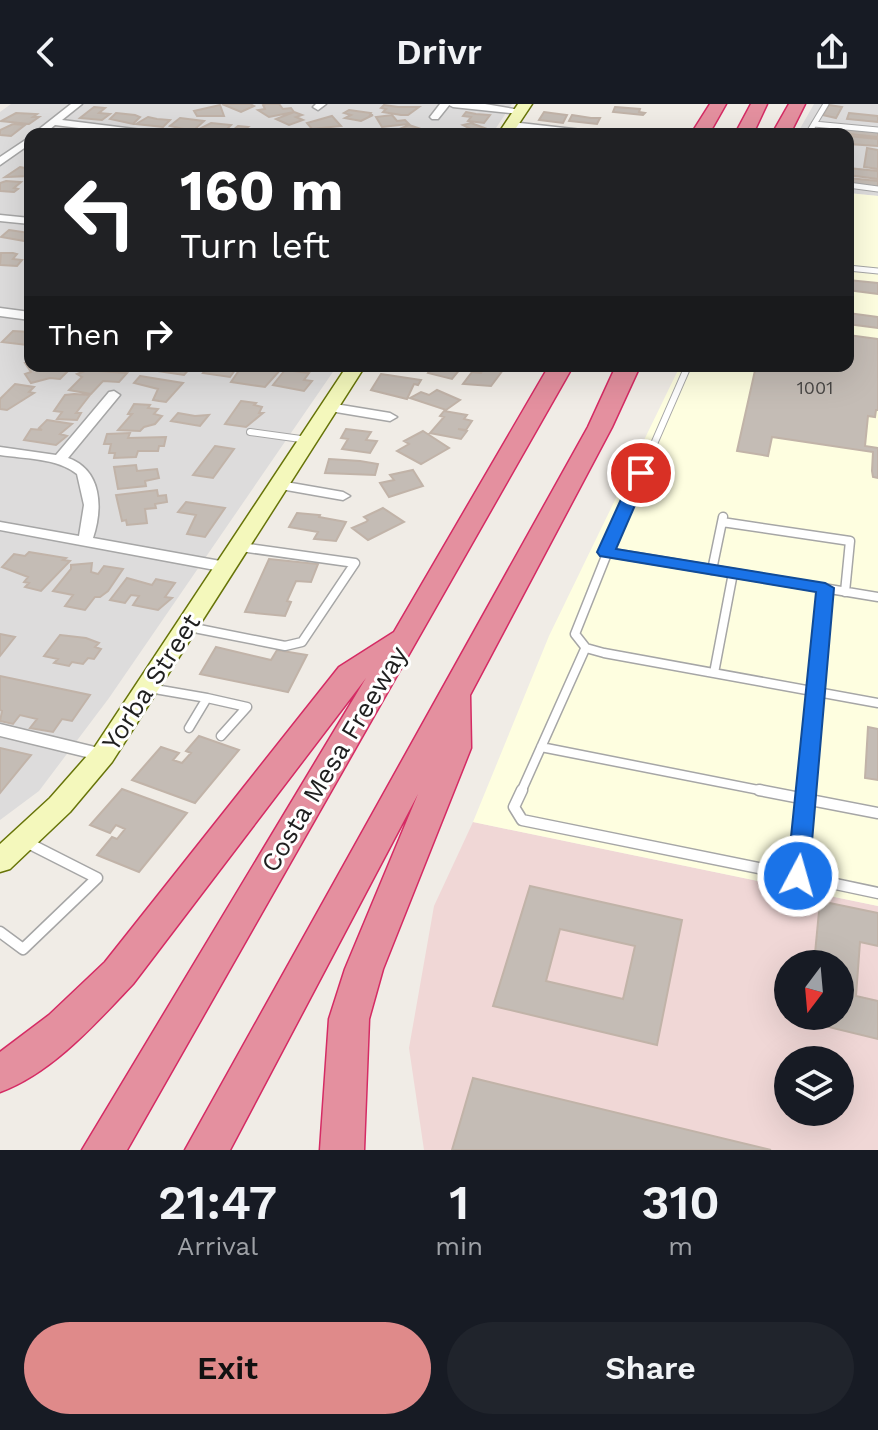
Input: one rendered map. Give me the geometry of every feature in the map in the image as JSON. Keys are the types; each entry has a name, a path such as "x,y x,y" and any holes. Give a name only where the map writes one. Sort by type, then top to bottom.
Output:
{"highway":[{"path":"688,128 699,104"},
{"path":"704,128 718,104"},
{"path":"747,128 759,104"},
{"path":"784,128 797,104"},
{"name":"Costa Mesa Freeway","path":"104,1150 406,637 558,372"},
{"path":"207,1150 600,427 625,372"},
{"path":"0,1074 45,1044 108,984 350,674 406,637"},
{"path":"342,1150 349,1019 369,955 454,748 455,689"}],"main road":[{"path":"509,128 523,108"},
{"name":"Yorba Street","path":"0,861 80,783 103,755 352,372"}],"street":[{"path":"46,128 77,104"},
{"path":"435,117 445,104"},
{"path":"453,104 523,108"},
{"path":"53,122 102,128"},
{"path":"0,162 24,144"},
{"path":"0,218 24,220"},
{"path":"0,312 24,315"},
{"path":"59,461 114,395"},
{"path":"329,407 390,417"},
{"path":"0,451 59,461 80,469 87,480 91,525 85,541"},
{"path":"280,485 343,496"},
{"path":"0,541 8,528 85,541 233,557"},
{"path":"0,730 103,755"}],"lane":[{"path":"812,128 826,104"},
{"path":"814,124 878,130"},
{"path":"854,186 878,189"},
{"path":"854,269 878,271"},
{"path":"685,372 606,552 575,634 585,649 878,703"},
{"path":"250,432 308,440"},
{"path":"712,570 723,519 850,541 845,592"},
{"path":"606,552 878,597"},
{"path":"188,627 285,646 302,642 355,563 233,557"},
{"path":"714,673 733,573"},
{"path":"798,876 825,588"},
{"path":"585,649 514,807 522,820 878,893"},
{"path":"148,687 247,707 221,736"},
{"path":"189,728 207,698"},
{"path":"541,747 878,813"},
{"path":"0,932 23,949 97,878 23,841"}],"shaded area":[{"path":"11,104 512,104 496,128 24,128 24,372 333,372 109,698 39,791 0,820 0,112"},
{"path":"814,104 878,104 878,196 854,194 854,128 800,128"},
{"path":"854,194 878,196 878,906 473,822 549,636 677,372 854,372"},
{"path":"473,822 878,906 878,1150 424,1150 409,1048 434,906"}],"building":[{"path":"222,104 250,104 254,106 241,112"},
{"path":"266,104 279,104 283,109 291,108 294,112 269,117 258,110 265,109 263,105"},
{"path":"220,105 224,116 197,116 194,111"},
{"path":"384,105 419,107 408,115 401,115 383,112 386,109 381,108"},
{"path":"829,105 842,107 836,118 823,115"},
{"path":"94,107 105,108 99,113 110,114 102,120 80,118"},
{"path":"615,107 640,109 639,112 645,113 613,112"},
{"path":"349,110 373,115 361,121 345,118 351,115 344,113"},
{"path":"294,112 302,115 296,117 303,120 289,125 276,119"},
{"path":"466,112 490,115 484,123 468,121 471,117 463,116"},
{"path":"544,112 567,115 563,123 539,120"},
{"path":"16,113 37,114 33,117 39,117 29,124 1,121"},
{"path":"116,113 140,117 133,124 110,119"},
{"path":"849,113 878,116 878,122 847,119"},
{"path":"392,115 397,121 405,120 409,124 382,127 376,117"},
{"path":"572,115 600,118 597,124 569,121"},
{"path":"332,116 341,126 311,128 307,123"},
{"path":"148,117 170,120 163,127 136,124"},
{"path":"180,118 204,121 196,128 170,126"},
{"path":"211,123 231,125 228,128 201,128"},
{"path":"471,123 485,128 469,128 463,125"},
{"path":"13,124 25,125 11,136 0,135 0,130"},
{"path":"854,129 878,132 878,137 854,134"},
{"path":"854,137 878,139 878,146 854,144"},
{"path":"867,148 878,150 878,169 864,167"},
{"path":"20,167 24,168 24,176 5,177"},
{"path":"854,169 878,171 878,179 854,176"},
{"path":"854,179 878,181 878,187 854,185"},
{"path":"21,182 14,192 0,191 0,183"},
{"path":"9,230 24,232 24,241 1,237"},
{"path":"1,253 17,254 13,259 22,260 17,266 0,265"},
{"path":"854,281 878,283 878,294 854,291"},
{"path":"854,314 878,317 878,328 854,325"},
{"path":"13,331 24,332 24,345 2,342"},
{"path":"854,336 878,339 878,410 875,417 868,416 865,446 878,448 878,478 873,477 873,452 772,437 768,456 737,451 755,372 854,372"},
{"path":"67,372 60,379 31,383 25,374"},
{"path":"204,372 234,372 230,377"},
{"path":"238,372 278,372 265,387 231,382"},
{"path":"283,372 309,373 304,380 312,381 304,391 273,385"},
{"path":"429,372 458,372 452,379"},
{"path":"472,372 502,372 491,386 463,384"},
{"path":"127,373 119,382 103,381 91,394 69,390 82,377 77,374"},
{"path":"381,374 421,380 418,385 414,384 407,399 371,390"},
{"path":"140,376 183,383 166,402 159,401 153,400 158,389 134,383"},
{"path":"15,384 34,387 29,392 34,393 7,410 0,409 0,399"},
{"path":"437,390 460,400 446,410 410,398 421,392 429,395"},
{"path":"65,395 90,395 76,413 81,413 77,420 57,419 62,412 54,411"},
{"path":"241,401 256,403 254,405 262,407 259,413 263,413 246,427 225,424"},
{"path":"134,404 150,405 148,408 158,409 154,414 162,416 155,424 140,431 118,430 132,414 128,414"},
{"path":"444,411 467,415 464,419 472,421 466,430 458,429 467,431 461,439 430,433 444,417 440,416"},
{"path":"178,413 209,415 200,426 171,421"},
{"path":"47,420 72,424 60,434 67,436 56,445 24,440 31,429 42,430 39,428"},
{"path":"346,429 371,432 366,440 377,441 370,453 342,449 348,439 341,438"},
{"path":"423,431 449,448 421,464 397,451 409,444 404,441"},
{"path":"130,433 128,438 166,437 164,446 159,446 158,451 138,451 136,457 114,458 115,453 109,453 111,444 104,444 107,434"},
{"path":"215,446 234,449 213,478 193,475"},
{"path":"329,459 378,464 375,475 325,473"},
{"path":"136,465 137,471 157,469 159,478 145,481 146,486 118,489 114,467"},
{"path":"413,470 423,486 389,497 380,483 394,480 390,475"},
{"path":"157,490 158,496 166,495 167,502 145,509 147,523 127,525 126,520 122,521 116,495"},
{"path":"186,502 225,508 205,537 187,534 196,515 178,512"},
{"path":"383,508 404,522 368,540 352,528 366,522 368,520 364,517"},
{"path":"297,513 346,522 336,541 314,539 318,532 289,527"},
{"path":"29,552 70,561 41,591 25,587 29,583 24,582 28,577 2,567 14,554 25,556"},
{"path":"269,559 318,564 311,582 296,581 287,601 291,602 285,616 245,612"},
{"path":"92,563 91,572 98,574 104,566 123,569 108,591 95,597 85,610 65,606 73,595 53,591 71,565"},
{"path":"127,578 152,585 156,579 175,583 165,597 172,598 158,610 133,605 139,596 131,595 125,603 110,600"},
{"path":"0,634 15,637 0,656"},
{"path":"60,635 86,638 99,643 95,647 101,649 94,659 88,658 83,664 72,662 69,666 54,663 58,659 44,656"},
{"path":"216,647 271,660 277,650 307,655 288,692 200,674"},
{"path":"0,676 90,695 72,721 62,719 53,732 30,728 37,719 20,715 13,724 0,721"},
{"path":"868,727 878,729 878,780 865,778"},
{"path":"199,736 239,750 195,803 132,780 161,747 179,753 173,760 182,763 191,753 186,751"},
{"path":"0,748 31,755 0,793"},
{"path":"122,789 187,813 139,872 97,855 112,837 117,839 125,829 116,825 110,833 90,825"},
{"path":"530,886 682,920 657,1045 493,1006","holes":["560,929 635,946 623,999 546,981"]},
{"path":"820,901 878,913 878,946 860,942 856,996 878,1001 878,1039 841,1030 854,1030 854,950 815,950"},
{"path":"473,1078 771,1150 452,1150"}],"route":[{"path":"641,473 606,552 825,588 798,876"}]}
